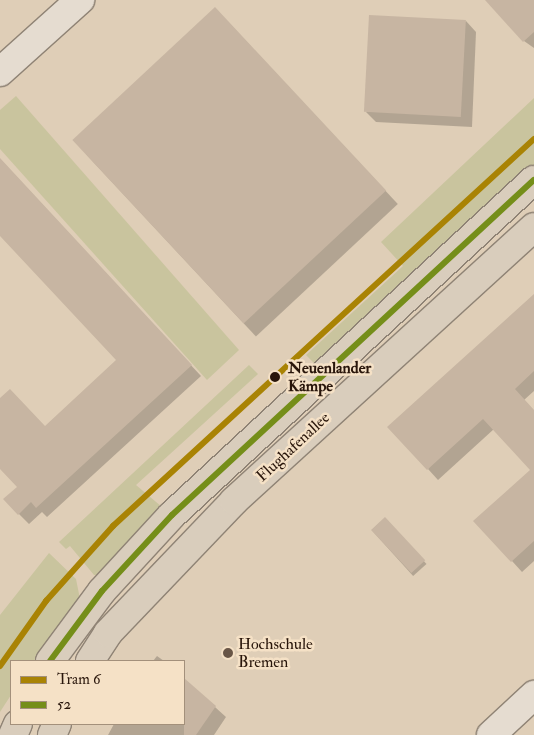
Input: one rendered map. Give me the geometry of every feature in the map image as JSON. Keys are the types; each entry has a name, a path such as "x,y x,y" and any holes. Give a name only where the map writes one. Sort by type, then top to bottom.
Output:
{"main road":[{"name":"Flughafenallee","path":"51,660 102,591 172,515 534,180"},
{"name":"Flughafenallee","path":"91,660 108,633 234,501 534,227"}],"street":[{"path":"0,72 80,0"},
{"path":"491,735 534,695"}],"shaded area":[{"path":"16,96 239,350 207,380 0,149 0,110"},
{"path":"534,98 534,166 317,366 306,355 403,266 381,242"},
{"path":"249,365 258,374 136,485 162,507 100,575 94,575 70,546 66,549 59,542"},
{"path":"49,553 76,579 80,599 35,660 10,660 10,697 0,712 0,615"}],"building":[{"path":"485,0 534,0 534,32 523,42"},
{"path":"215,7 386,191 244,324 72,140"},
{"path":"369,15 466,20 461,117 364,112"},
{"path":"0,158 192,365 36,508 31,502 18,515 3,499 17,487 0,469 0,398 10,389 45,426 116,360 0,236"},
{"path":"534,294 534,371 515,389 534,410 534,541 511,562 473,521 530,470 483,419 427,470 387,427"},
{"path":"385,517 425,560 411,573 371,530"},
{"path":"185,679 216,706 196,735 184,735"}],"tram line":[{"name":"6","path":"0,666 46,601 113,526 534,139"}],"transit line":[{"name":"52","path":"51,660 102,591 172,515 534,180"}],"place":[{"name":"Neuenlander Kämpe","path":"275,377"},
{"name":"Hochschule Bremen","path":"228,653"}]}
